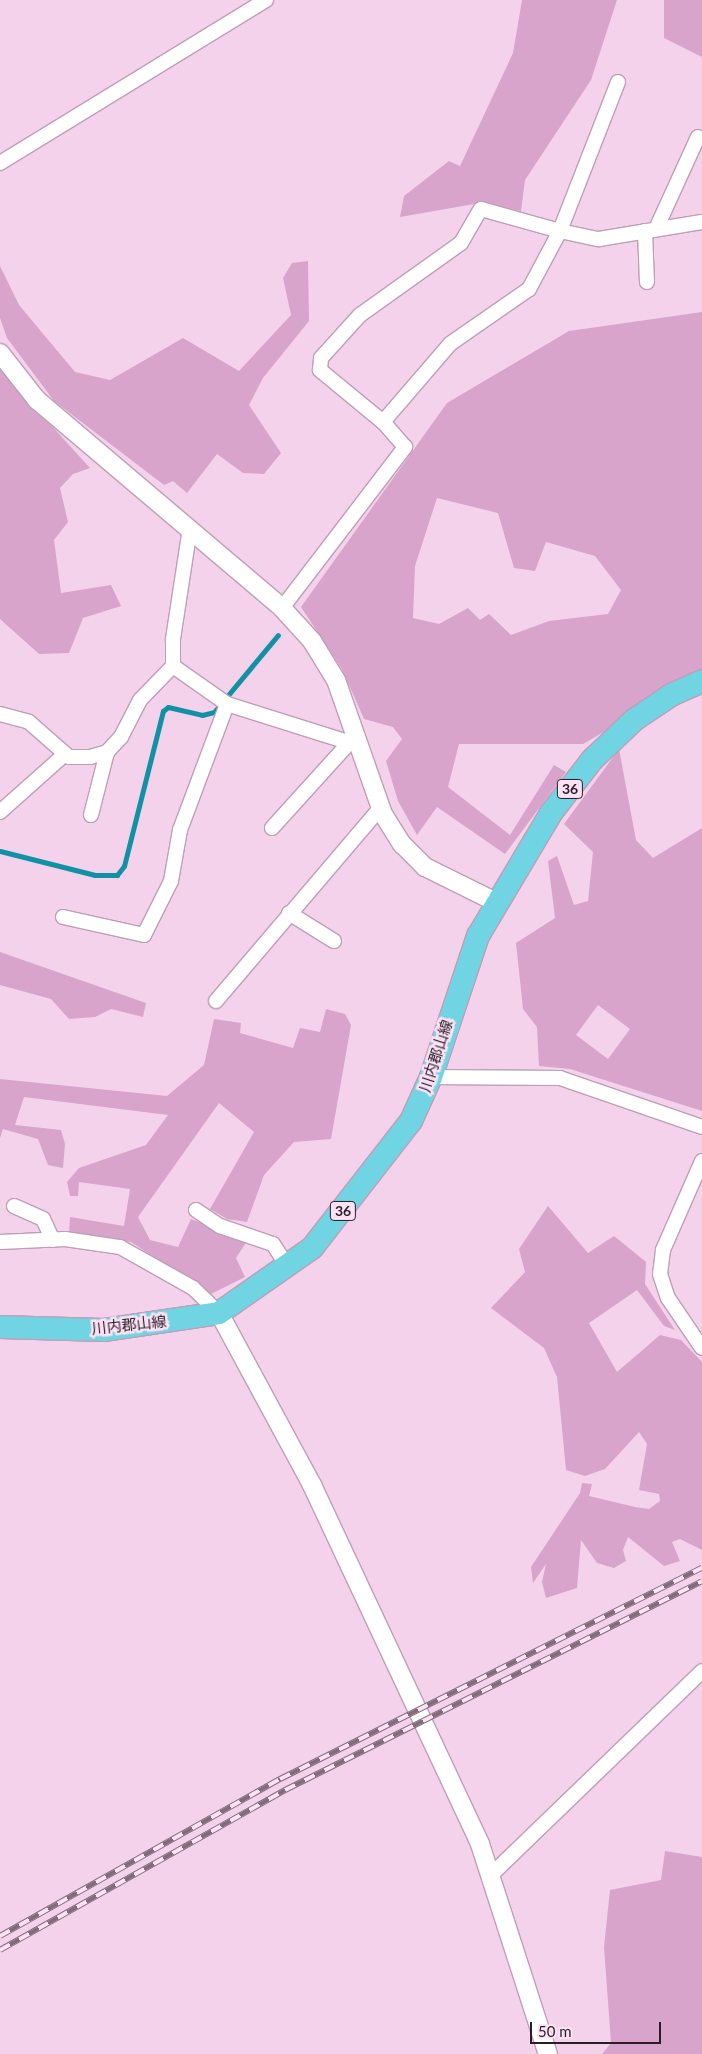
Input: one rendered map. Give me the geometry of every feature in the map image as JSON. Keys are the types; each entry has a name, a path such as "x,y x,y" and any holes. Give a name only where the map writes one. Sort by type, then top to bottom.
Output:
{"main road":[{"name":"川内郡山線","path":"0,1327 104,1330 219,1313 288,1267 312,1248 360,1192 411,1121 432,1078 455,995 478,936 551,813 592,760 634,720 671,695 702,681"}],"street":[{"path":"0,164 266,0"},
{"path":"383,422 450,344 529,289 560,231 618,82"},
{"path":"647,282 651,230 698,137"},
{"path":"282,608 405,446 383,422 320,370 321,358 360,315 461,243 481,209 560,231 599,239 702,222"},
{"path":"0,352 37,400 282,608 312,641 336,680 355,744 381,807 402,844 425,868 498,903"},
{"path":"91,815 107,752 121,737 140,700 173,666 173,639 190,528"},
{"path":"173,666 225,703 355,744"},
{"path":"63,917 144,935 172,881 180,830 225,703"},
{"path":"0,714 29,722 65,754 90,757 107,752"},
{"path":"272,828 355,744"},
{"path":"0,812 65,754"},
{"path":"216,1001 381,807"},
{"path":"289,913 334,941"},
{"path":"432,1078 560,1078 702,1127"},
{"path":"702,1161 663,1250 660,1274 668,1298 702,1348"},
{"path":"14,1206 43,1220 53,1240"},
{"path":"196,1210 220,1226 273,1244 288,1267"},
{"path":"0,1242 53,1240 120,1247 137,1254 193,1288 219,1313 312,1485 492,1874 548,2054"},
{"path":"492,1874 702,1671"}],"shaded area":[{"path":"522,0 617,0 591,80 525,180 521,211 480,203 400,217 404,196 449,161 460,166 513,53"},
{"path":"664,0 702,0 702,57 664,38"},
{"path":"308,261 309,321 263,378 249,405 281,453 264,474 243,473 217,454 187,493 173,481 164,485 54,401 7,338 0,318 0,266 19,305 75,372 110,380 183,338 239,371 291,315 283,278 292,263"},
{"path":"702,312 702,675 583,744 459,744 448,787 510,835 554,765 566,772 505,854 437,807 417,835 398,801 386,761 402,739 393,727 364,719 342,669 301,607 447,403 569,331","holes":["437,498 498,513 514,568 535,571 546,542 595,556 621,590 608,614 549,621 511,635 489,614 480,620 468,608 439,624 413,618 415,566"]},
{"path":"0,369 90,468 73,474 60,488 68,522 54,540 61,593 111,585 121,606 83,618 69,653 39,654 0,619"},
{"path":"619,749 636,840 653,858 702,828 702,1111 570,1069 539,1066 537,1027 523,1009 516,943 555,918 548,861 557,856 574,905 588,901 593,852 564,824","holes":["598,1005 630,1029 608,1059 576,1035"]},
{"path":"0,952 146,1003 143,1017 111,1009 95,1017 69,1019 51,999 0,985"},
{"path":"326,1009 345,1014 351,1025 331,1139 294,1142 264,1175 247,1222 227,1219 210,1209 254,1132 219,1103 138,1217 150,1240 178,1247 191,1219 247,1241 236,1258 245,1277 211,1294 131,1242 69,1233 70,1217 124,1226 130,1189 79,1182 78,1196 70,1196 67,1182 79,1168 146,1145 168,1115 24,1097 15,1125 61,1130 65,1144 63,1168 48,1165 38,1139 3,1129 0,1138 0,1079 167,1096 204,1065 214,1019 241,1023 240,1033 293,1048 300,1028 320,1032"},
{"path":"548,1206 588,1253 614,1236 646,1262 645,1284 675,1330 664,1326 637,1290 589,1323 617,1372 660,1335 681,1340 702,1362 702,1550 680,1539 672,1542 680,1561 664,1566 628,1537 623,1550 626,1561 614,1568 597,1563 581,1540 577,1588 546,1598 542,1582 546,1564 533,1583 531,1567 580,1493 582,1483 592,1484 589,1496 635,1507 649,1509 660,1501 659,1494 639,1490 647,1444 639,1432 605,1469 585,1476 566,1470 557,1377 544,1348 491,1308 525,1272 519,1249"},
{"path":"665,1851 702,1857 702,2054 602,2054 611,2043 604,1947 610,1890 661,1880"}],"waterway":[{"path":"0,851 95,875 117,875 124,866 163,711 168,707 202,715 214,712 278,635"}],"railway":[{"path":"0,1936 280,1779 702,1568"},
{"path":"0,1950 285,1790 702,1581"}]}
